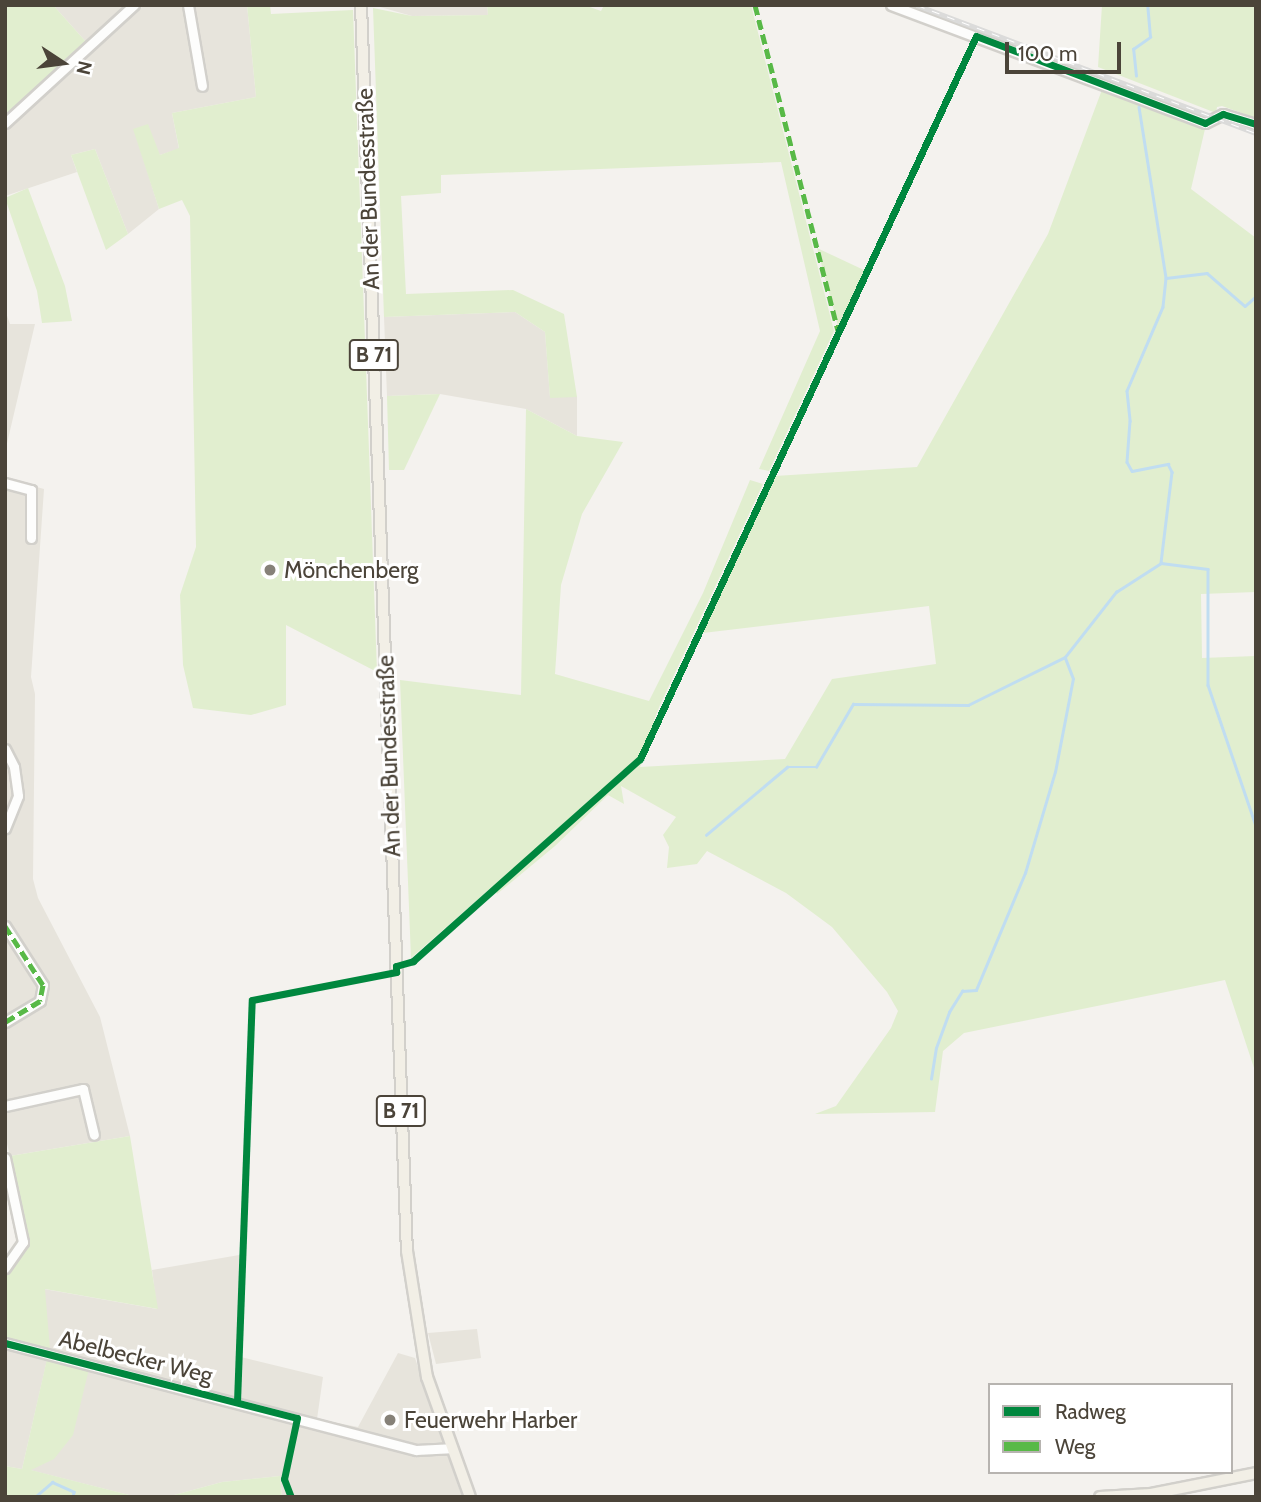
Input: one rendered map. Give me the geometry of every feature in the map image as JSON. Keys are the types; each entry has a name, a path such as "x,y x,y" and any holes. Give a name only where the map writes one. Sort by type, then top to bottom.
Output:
{"main road":[{"name":"An der Bundesstraße","path":"361,5 404,1212 416,1325 450,1448 470,1497"},
{"path":"1100,1497 1151,1494 1256,1473"}],"street":[{"path":"5,123 134,5"},
{"path":"188,5 202,86"},
{"path":"891,5 1205,123 1223,114 1256,124"},
{"path":"5,483 30,490 31,538"},
{"path":"5,750 14,767 18,796 5,829"},
{"path":"5,926 43,985 43,993 40,1002 5,1022"},
{"path":"5,1107 83,1089 94,1135"},
{"path":"5,1158 23,1242 5,1268"},
{"name":"Abelbecker Weg","path":"5,1343 416,1450 450,1448"}],"shaded area":[{"path":"53,5 126,5 87,43"},
{"path":"144,5 247,5 256,97 172,113 179,149 160,155 134,129 159,209 128,234 95,149 71,155 77,172 5,196 5,129"},
{"path":"373,5 487,5 488,15 412,16"},
{"path":"5,310 10,324 35,324 5,452"},
{"path":"515,312 545,332 550,397 577,397 577,436 526,409 440,394 387,396 384,317"},
{"path":"5,478 44,489 31,677 35,694 33,879 38,898 100,1017 130,1136 10,1156 5,1136"},
{"path":"245,1254 241,1357 323,1377 317,1419 358,1427 398,1353 415,1358 462,1497 282,1497 280,1476 222,1482 167,1497 137,1497 30,1470 47,1360 22,1469 5,1466 5,1349 47,1359 44,1289 157,1309 152,1270"},
{"path":"477,1329 481,1358 436,1364 428,1333"}],"green space":[{"path":"5,5 53,5 87,43 5,118"},
{"path":"247,5 270,5 271,14 353,10 377,672 286,625 286,705 251,715 193,708 183,665 180,595 196,547 190,216 182,200 159,209 133,129 148,124 160,155 179,148 172,113 256,97"},
{"path":"487,5 584,5 601,11 604,5 751,5 834,331 769,471 759,469 820,331 781,162 441,175 441,193 401,196 406,294 513,290 564,314 577,397 550,398 545,332 515,312 384,317 373,8 412,16 488,15"},
{"path":"1102,5 1256,5 1256,118 1222,106 1217,107 1216,113 1098,67"},
{"path":"1103,87 1205,129 1191,189 1256,238 1256,592 1201,594 1202,658 1256,656 1256,1074 1225,980 964,1033 943,1051 935,1112 815,1114 836,1106 891,1028 898,1011 887,992 832,927 786,893 707,851 697,864 667,868 669,847 663,835 676,817 621,786 624,804 608,795 555,846 497,894 493,886 411,958 400,680 521,695 526,409 577,436 623,442 582,514 561,585 555,674 649,701 703,593 750,480 763,484 660,705 654,720 656,731 640,767 785,759 832,679 936,664 929,606 703,633 775,476 917,467 1048,234"},
{"path":"95,149 128,234 106,250 71,155"},
{"path":"28,188 65,286 72,321 42,323 37,291 5,198"},
{"path":"817,248 866,271 839,330"},
{"path":"440,394 404,470 389,470 387,396"},
{"path":"130,1136 158,1309 45,1289 50,1349 5,1339 5,1274 19,1259 27,1241 10,1156"},
{"path":"47,1359 89,1369 73,1435 54,1459 31,1470 137,1497 5,1497 5,1466 22,1469"},
{"path":"280,1476 282,1497 167,1497 222,1482"}],"waterway":[{"path":"1136,76 1133,49 1150,37 1147,5"},
{"path":"1139,107 1166,278 1163,307 1127,391 1130,421 1127,462 1132,471 1168,464 1172,472 1161,563"},
{"path":"1166,278 1207,273 1245,306 1256,296"},
{"path":"706,835 787,767 816,767 853,704 968,705 1065,657 1116,592 1161,563 1208,569 1208,685 1256,826"},
{"path":"931,1079 936,1048 949,1012 962,991 976,990 1025,873 1055,772 1073,679 1065,658"},
{"path":"35,1497 52,1482 74,1492 73,1497"}],"railway":[{"path":"917,5 1256,133"}],"marked path":[{"path":"755,5 838,331"},
{"path":"5,926 43,985 40,1001 5,1022"}],"cycle path":[{"path":"237,1402 252,1000 396,972 396,966 413,961 640,759 976,36 1205,123 1223,114 1256,124"},
{"path":"5,1343 297,1418 284,1479 291,1497"}],"place":[{"name":"Mönchenberg","path":"270,570"},
{"name":"Feuerwehr Harber","path":"390,1420"}]}
